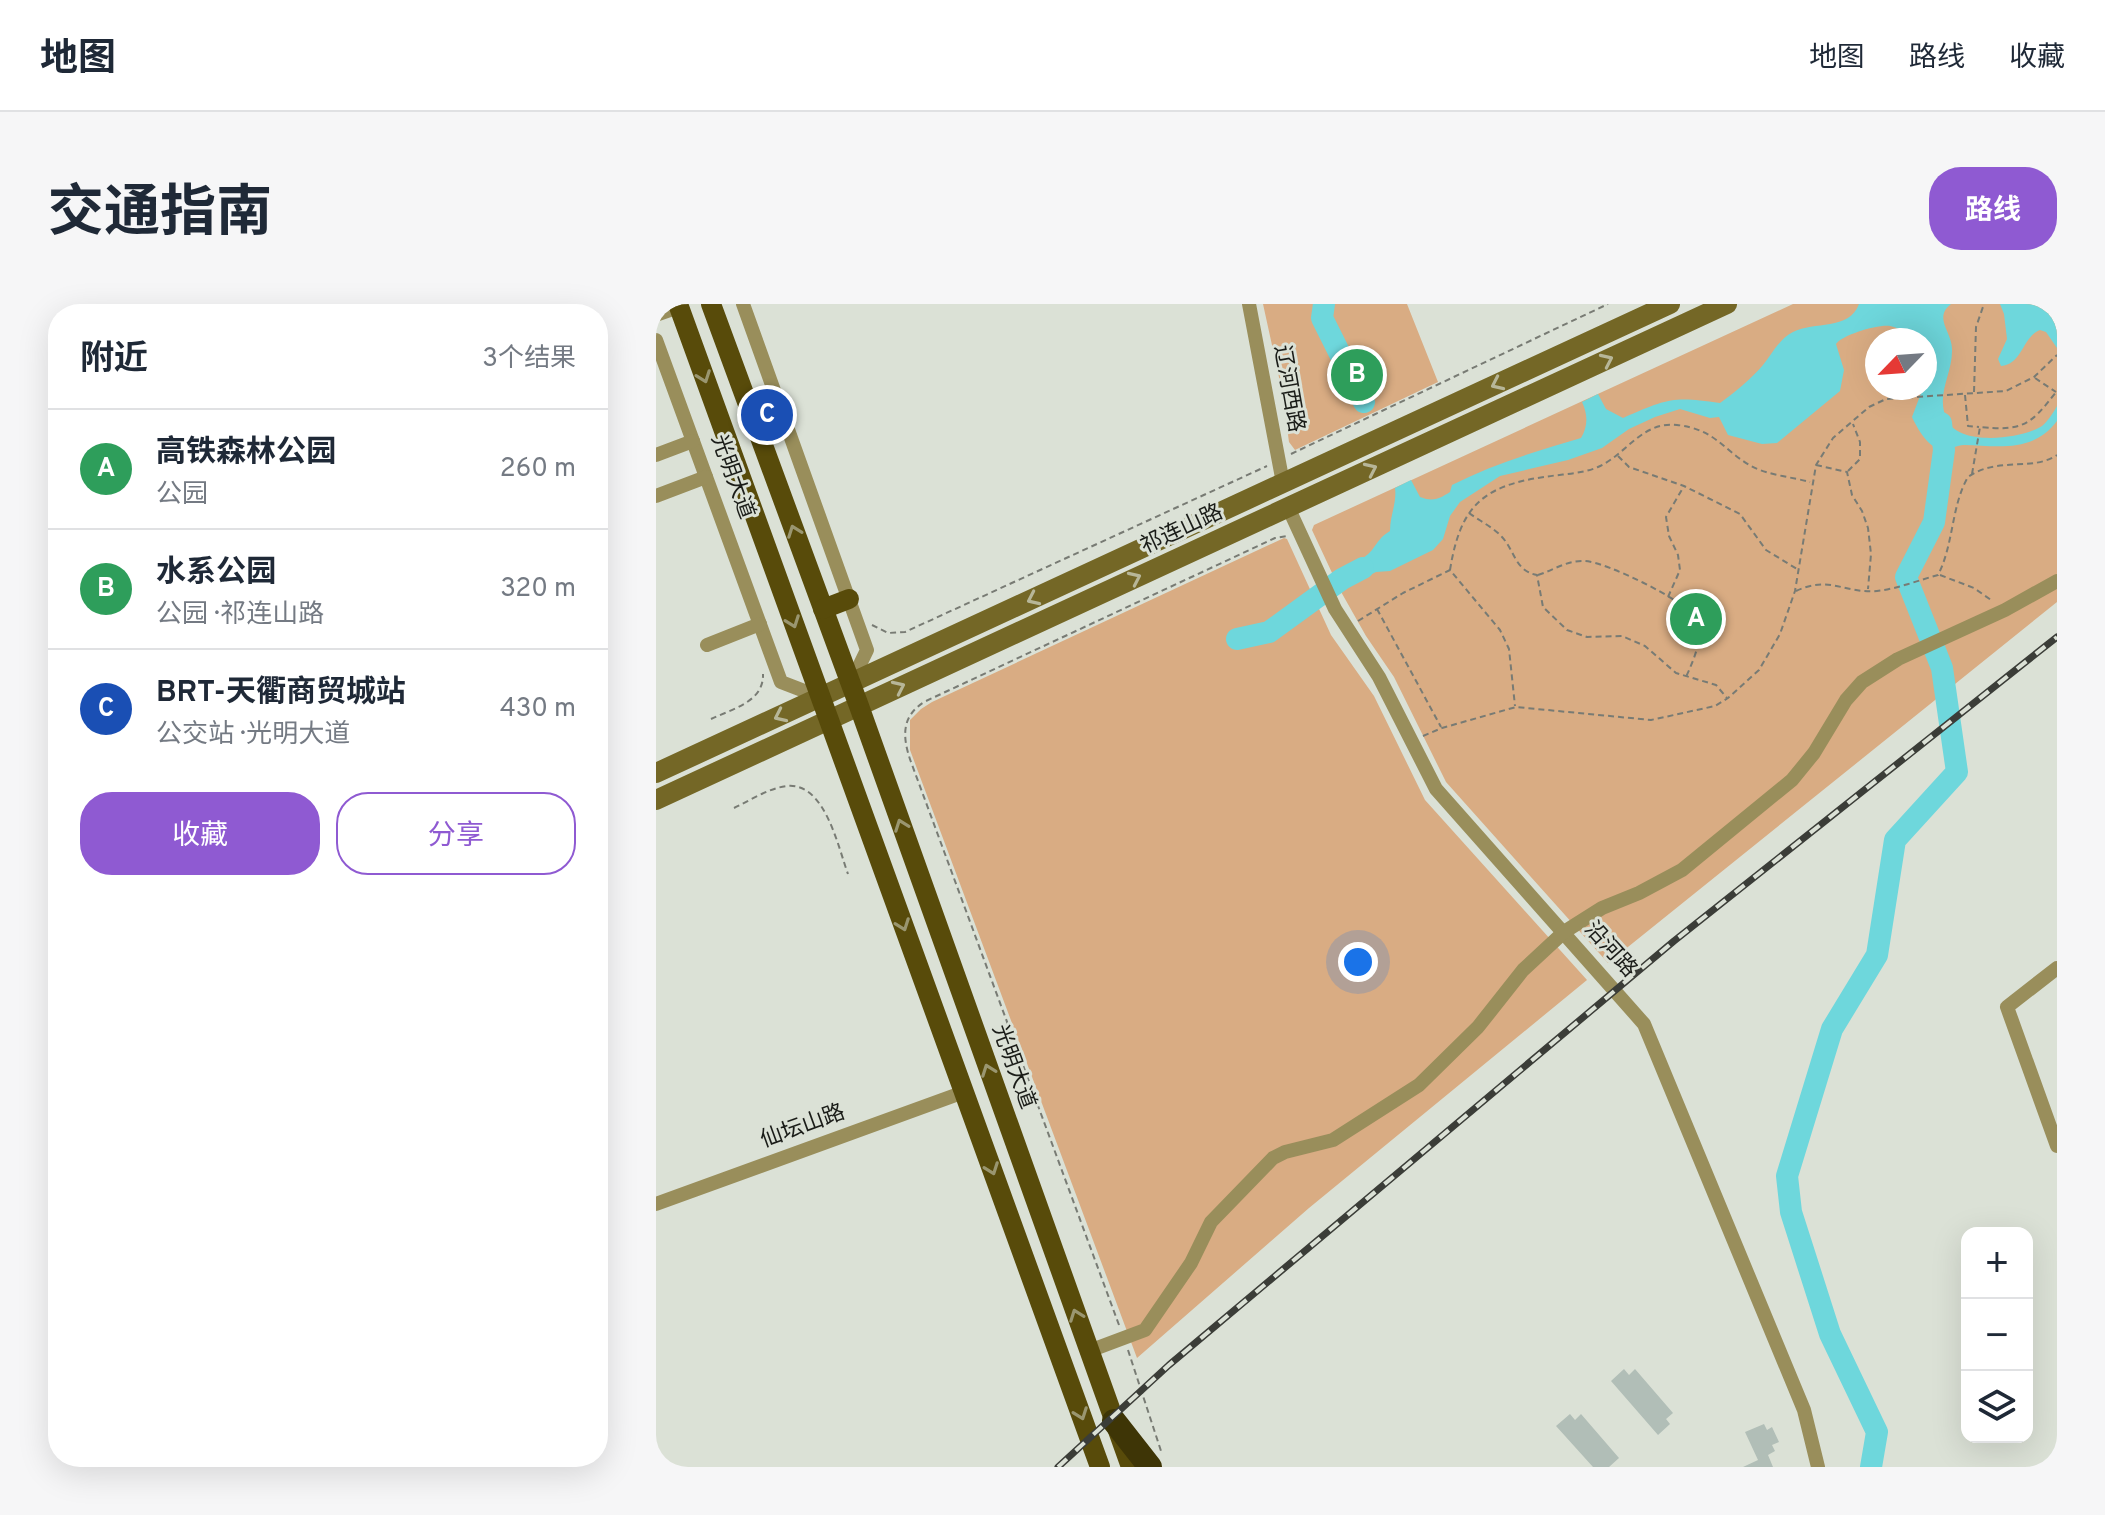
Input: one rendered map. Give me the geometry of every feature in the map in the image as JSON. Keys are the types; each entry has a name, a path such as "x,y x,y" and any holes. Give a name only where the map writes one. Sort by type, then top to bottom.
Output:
{"highway":[{"path":"1114,1421 1156,1460"}],"main road":[{"name":"光明大道","path":"711,304 851,683 1131,1467"},
{"name":"祁连山路","path":"656,773 1670,304"},
{"name":"祁连山路","path":"656,800 1727,304"},
{"name":"光明大道","path":"678,306 1100,1467"},
{"path":"823,609 849,599"}],"street":[{"path":"743,304 867,650 851,683"},
{"name":"辽河西路","path":"1249,304 1283,483"},
{"path":"656,315 678,306"},
{"name":"光明大道","path":"656,340 781,682 820,697"},
{"path":"656,455 693,441"},
{"path":"656,496 706,477"},
{"name":"沿河路","path":"1288,507 1346,629 1379,677 1436,789 1644,1024 1804,1410 1818,1467"},
{"path":"1089,1351 1145,1330 1191,1263 1211,1222 1273,1158 1333,1140 1419,1085 1478,1027 1523,970 1564,932 1602,908 1682,870 1792,780 1814,753 1846,700 1862,682 1880,669 2005,610 2057,581"},
{"path":"707,645 760,624"},
{"path":"2057,968 2007,1007 2057,1146"},
{"name":"仙坛山路","path":"656,1204 964,1092"}],"path":[{"path":"867,618 882,631 905,632 1608,304"},
{"path":"1973,394 1976,327 1984,304"},
{"path":"1411,741 1442,728 1516,707 1651,720 1715,706 1759,670 1780,634 1795,591 1811,482 1816,465 1833,438 1869,407 1886,399 2006,391 2034,377 2056,357"},
{"path":"1965,394 1968,426 2021,427 2056,392 2034,377"},
{"path":"1847,472 1860,459 1860,442 1852,422"},
{"path":"1516,707 1509,649 1500,630 1450,570 1454,546 1473,505 1508,485 1599,467 1617,456 1637,436 1673,424 1697,428 1752,467 1811,482"},
{"path":"1972,474 1980,427"},
{"path":"1938,575 1947,559 1964,484 1972,474 1997,464 2042,461 2057,455"},
{"path":"1617,456 1629,467 1684,486 1740,514 1766,550 1799,570"},
{"path":"1816,465 1847,472"},
{"path":"1847,472 1852,495 1868,528 1871,554 1867,590"},
{"path":"1668,598 1680,570 1666,517 1684,486"},
{"path":"1468,513 1503,537 1516,562 1529,574 1537,575 1567,563 1585,561 1608,565 1684,607 1695,617 1699,627 1696,654 1686,677"},
{"path":"1156,1460 1124,1339 911,762 904,735 906,720 918,706 954,688 1275,538 1284,535 1291,539"},
{"path":"1346,629 1403,593 1450,570"},
{"path":"1537,575 1543,607 1567,630 1587,637 1622,636 1645,646 1676,673 1716,685 1728,698"},
{"path":"1795,591 1832,583 1876,591 1938,575 1974,588 2005,610"},
{"path":"1377,608 1442,728"},
{"path":"711,719 753,699 763,681 763,668"},
{"path":"734,808 785,786 803,788 823,806 848,874"}],"shaded area":[{"path":"1263,304 1407,304 1438,382 1295,450 1289,442 1282,391"},
{"path":"1793,304 2057,304 2057,602 1608,963 1446,782 1394,677 1340,590 1312,530 1314,525"},
{"path":"1284,538 1331,635 1374,696 1425,800 1587,980 1309,1208 1137,1358 910,750 910,720 932,702"}],"water":[{"path":"1859,304 1951,304 1943,320 1951,343 1952,358 1943,403 1948,422 1955,430 1966,435 1993,438 2021,434 2042,426 2057,406 2057,421 2048,431 2026,443 1936,448 1923,436 1912,417 1918,400 1937,400 1937,328 1865,328 1836,344 1844,370 1840,391 1777,443 1762,444 1728,435 1719,417 1710,418 1680,409 1655,417 1629,429 1602,448 1568,460 1500,476 1460,502 1450,516 1443,539 1433,550 1340,590 1332,573 1364,557 1390,531 1395,488 1411,480 1420,497 1436,499 1450,492 1452,485 1483,471 1581,438 1586,420 1582,402 1598,394 1606,409 1623,418 1670,401 1720,403 1754,375 1788,335 1801,329 1839,322 1854,313"},
{"path":"2000,304 2057,304 2057,348 2046,332 2040,330 2029,338 2014,361 2001,366 1998,359 2007,339"}],"building":[{"path":"1624,1369 1629,1375 1635,1369 1673,1413 1666,1419 1670,1424 1658,1435 1611,1381"},
{"path":"1570,1414 1575,1420 1581,1414 1619,1458 1609,1467 1593,1467 1556,1426"},
{"path":"1764,1424 1767,1430 1772,1427 1779,1442 1772,1445 1775,1451 1768,1455 1773,1467 1743,1467 1758,1460 1745,1432"}],"waterway":[{"path":"1324,304 1322,318 1364,402"},
{"path":"1871,1467 1877,1432 1830,1334 1791,1212 1787,1176 1832,1029 1877,955 1895,840 1957,772 1942,668 1906,577 1934,522 1944,450 1941,423"},
{"path":"1237,639 1269,632 1342,579 1363,568"}],"railway":[{"path":"1058,1467 1169,1365 1674,941 2057,637"}],"place":[{"name":"水系公园","path":"1357,375"},
{"name":"BRT-天衢商贸城站","path":"767,415"},
{"name":"高铁森林公园","path":"1696,619"}]}
